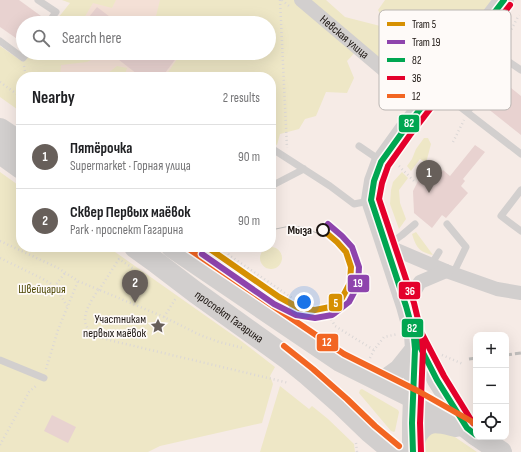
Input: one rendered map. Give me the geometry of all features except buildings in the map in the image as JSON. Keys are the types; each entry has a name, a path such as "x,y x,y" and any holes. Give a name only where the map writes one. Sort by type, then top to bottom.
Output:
{"main road":[{"path":"497,10 504,0"},
{"path":"406,451 412,423 415,342 406,306 371,200 374,181 390,164 404,130 419,110"},
{"path":"0,129 16,140"},
{"path":"0,153 16,164"},
{"name":"проспект Гагарина","path":"142,252 194,292 287,358 342,405 366,440 406,451 419,431 427,424 434,422 443,423 473,433"},
{"name":"проспект Гагарина","path":"179,252 334,356 414,398 473,432"},
{"path":"381,382 399,369 415,342"},
{"path":"415,342 437,380 473,432"},
{"name":"проспект Гагарина","path":"484,440 501,452"}],"street":[{"name":"Невская улица","path":"301,0 379,66"},
{"path":"387,246 449,273 497,289 521,292"},
{"path":"406,306 420,282 449,273"}],"lane":[{"path":"38,0 56,12 53,16"},
{"path":"0,41 16,53"},
{"path":"511,63 521,70"},
{"path":"464,110 521,154"},
{"path":"358,146 390,164"},
{"path":"276,151 354,204 371,200"},
{"path":"276,183 304,169"},
{"path":"521,190 501,216 521,232"},
{"path":"387,246 415,224"},
{"path":"447,224 466,247 449,273"},
{"path":"430,265 439,252"},
{"path":"0,360 44,378"}],"path":[{"path":"280,0 287,158"},
{"path":"511,31 519,15"},
{"path":"0,82 16,93"},
{"path":"453,142 467,112"},
{"path":"390,164 414,181"},
{"path":"0,241 16,248"},
{"path":"24,252 58,268 78,281 164,317 200,335 219,342 244,348"},
{"path":"227,252 229,255 296,300 322,309 328,313 335,326 374,350"},
{"path":"0,258 43,279 54,287 68,307"},
{"path":"138,272 119,259 87,308 85,322 93,334 113,341 289,383"},
{"path":"54,287 65,273"},
{"path":"0,445 29,392 44,378 58,330 78,281"},
{"path":"164,317 177,298 170,293"},
{"path":"441,355 463,364"},
{"path":"356,452 366,440"}],"shaded area":[{"path":"86,0 228,0 229,16 75,16"},
{"path":"44,60 205,60 197,72 36,72"}],"green space":[{"path":"62,0 116,0 112,8 93,3 85,16 60,16 70,3"},
{"path":"160,0 326,0 345,17 379,26 379,57 363,44 347,61 354,78 347,93 326,92 316,116 305,119 299,129 280,134 277,145 276,72 168,72 176,60 276,60 276,16 156,16"},
{"path":"385,0 491,0 486,10 379,10 379,12 378,10"},
{"path":"0,46 16,57 16,60 23,62 25,60 91,60 87,62 61,65 60,72 16,72 16,108 0,97"},
{"path":"117,66 127,68 126,72 109,72"},
{"path":"424,138 428,138 431,144 426,163 420,159 411,171 407,166"},
{"name":"Швейцария","path":"0,172 16,183 16,252 115,252 240,340 275,367 270,376 273,384 262,423 160,446 148,452 0,452"},
{"path":"402,172 408,178 399,190 400,203 406,219 399,229 390,204 393,182"},
{"path":"416,232 433,255 424,252 417,246 412,234"},
{"path":"276,248 279,250 282,258 279,266 271,269 263,266 260,258 262,252 276,252"},
{"path":"280,386 309,409 312,406 328,419 354,444 355,452 260,452"},
{"path":"362,389 398,410 399,412 394,432 391,431 359,393"},
{"path":"434,432 452,435 477,452 425,452 423,444 429,434"}],"tram line":[{"name":"19","path":"202,254 274,304 296,315 315,318 332,315 349,302 358,285 359,267 352,247 328,224"},
{"path":"276,229 290,226 303,227 337,242"},
{"name":"5","path":"214,252 279,297 299,308 315,310 330,307 342,298 350,283 351,267 346,252 323,230"}],"railway":[{"path":"509,355 521,353"},
{"path":"469,359 473,358"}],"transit line":[{"name":"82","path":"496,10 504,0"},
{"name":"36","path":"506,10 510,5"},
{"name":"82","path":"419,110 381,162 374,181 371,200 414,335 437,380 467,428 473,433"},
{"name":"36","path":"429,110 388,166 382,183 379,199 414,303 421,332 444,376 473,423"},
{"name":"12","path":"193,252 344,354 418,391 473,423"},
{"name":"36","path":"421,452 420,423 423,349 422,337"},
{"name":"82","path":"413,452 412,423 415,349 414,338"},
{"name":"12","path":"284,346 313,369 399,446"}],"place":[{"name":"Пятёрочка","path":"429,193"},
{"name":"Мыза","path":"323,230"},
{"name":"Сквер Первых маёвок","path":"135,303"},
{"name":"Участникам первых маёвок","path":"158,326"}]}
